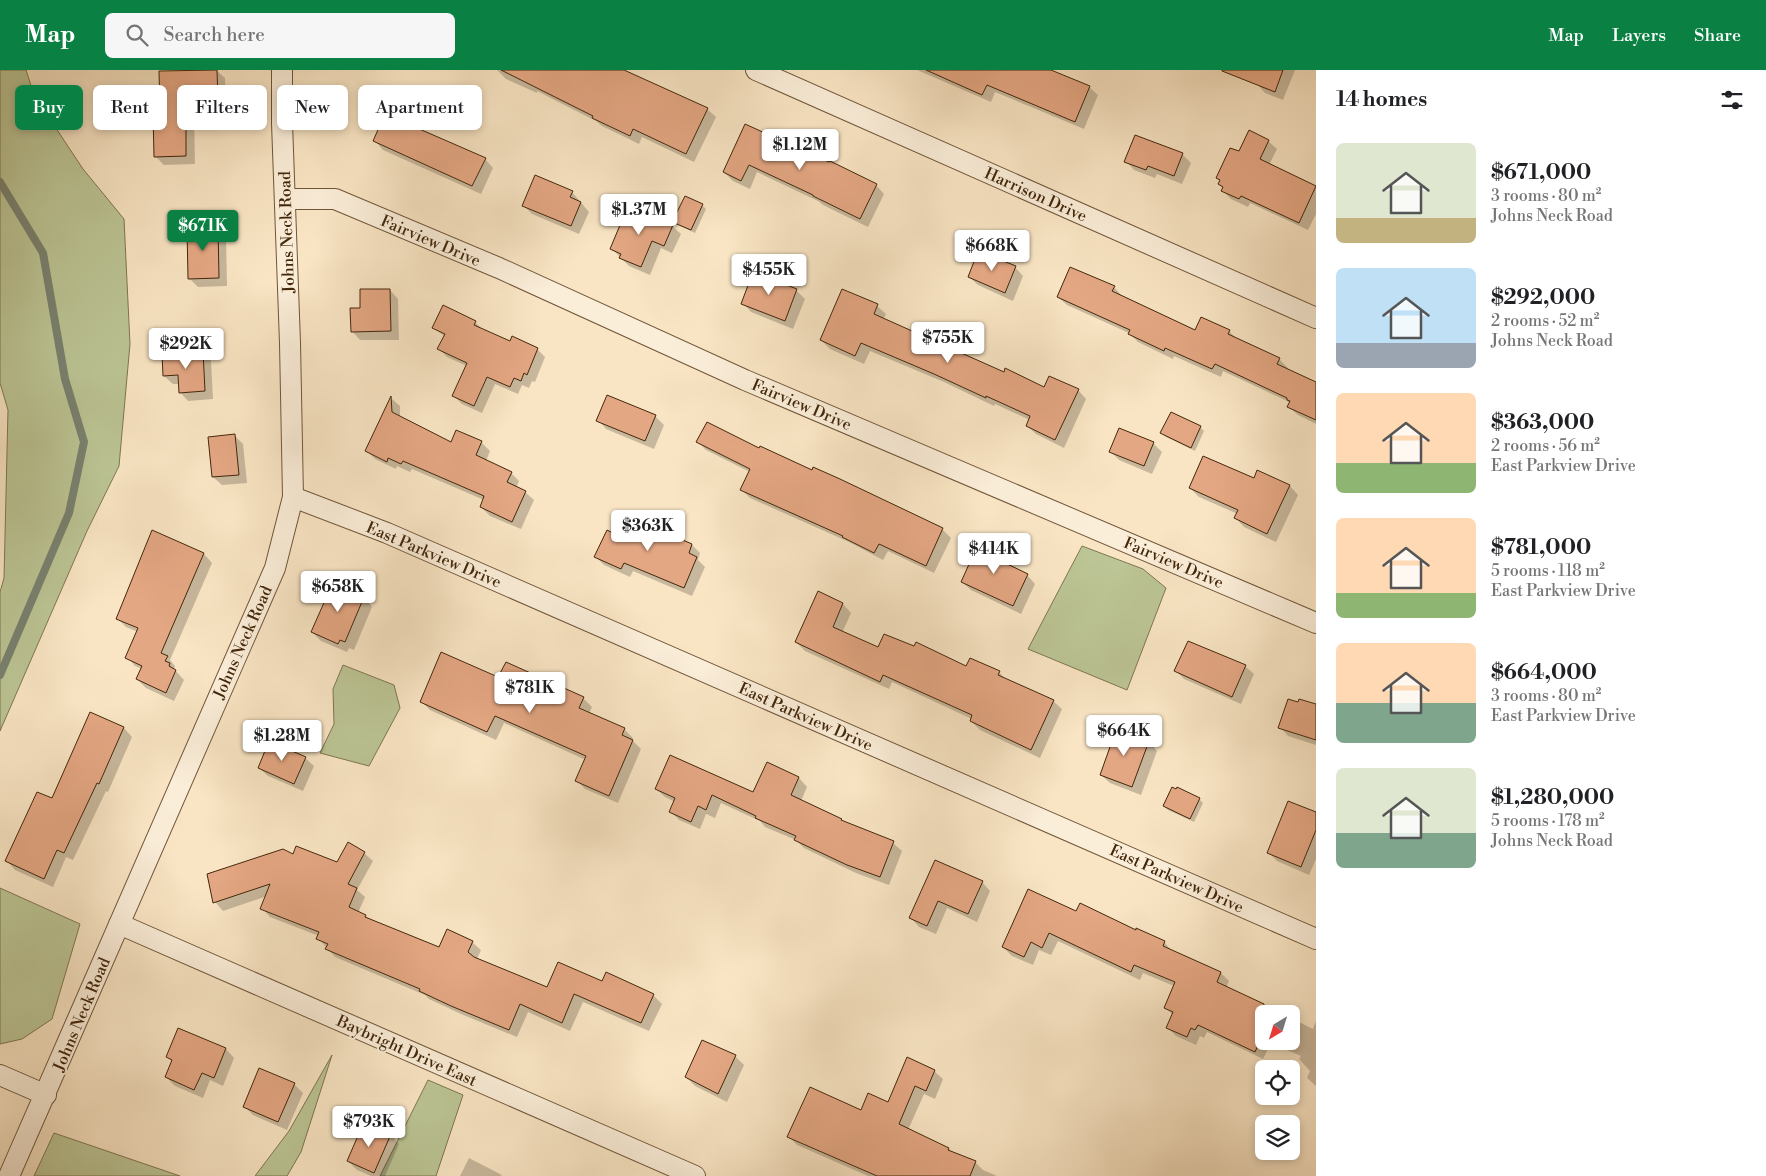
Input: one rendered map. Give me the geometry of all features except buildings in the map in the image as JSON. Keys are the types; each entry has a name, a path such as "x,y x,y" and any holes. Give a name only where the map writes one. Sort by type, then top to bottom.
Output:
{"street":[{"name":"Johns Neck Road","path":"9,1176 275,568 293,497 282,70"},
{"name":"Harrison Drive","path":"756,70 1316,318"},
{"name":"Fairview Drive","path":"286,199 335,199 500,268 745,380 1316,623"},
{"name":"East Parkview Drive","path":"293,497 387,533 1316,939"},
{"name":"Baybright Drive East","path":"119,924 695,1176"},
{"path":"0,1075 46,1095"}],"green space":[{"path":"0,70 26,70 31,85 15,85 15,130 57,130 83,169 124,219 130,344 119,466 87,531 0,731 0,592 4,578 8,410 0,383"},
{"path":"1082,546 1143,569 1166,588 1127,690 1028,649"},
{"path":"343,665 394,685 400,708 369,766 320,753 334,724 333,689"},
{"path":"0,888 80,924 52,1019 22,1039 0,1044"},
{"path":"332,1055 301,1152 287,1176 255,1176 289,1131"},
{"path":"428,1080 463,1095 436,1176 380,1176"},
{"path":"54,1133 180,1176 34,1176"}],"waterway":[{"path":"0,182 43,253 65,379 84,442 69,513 0,675"}]}
